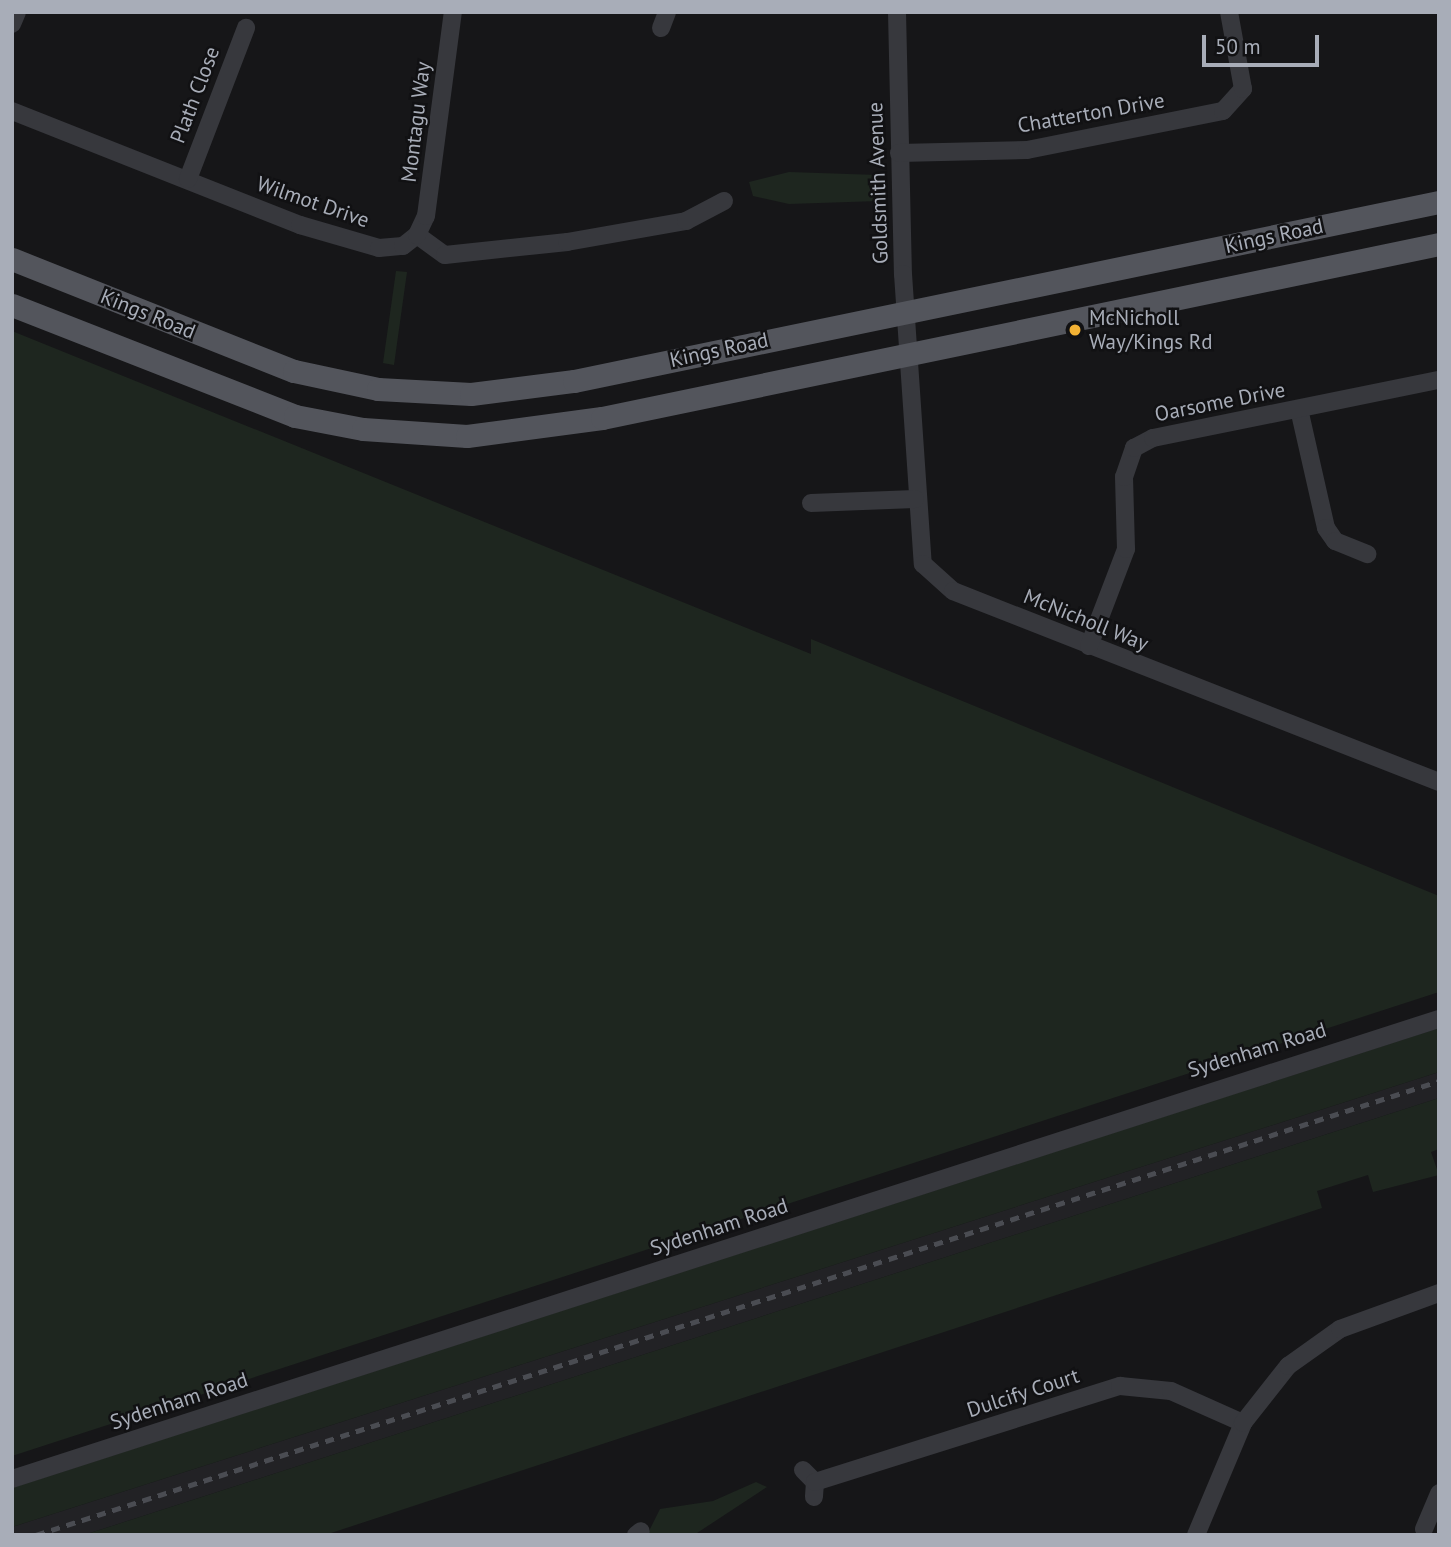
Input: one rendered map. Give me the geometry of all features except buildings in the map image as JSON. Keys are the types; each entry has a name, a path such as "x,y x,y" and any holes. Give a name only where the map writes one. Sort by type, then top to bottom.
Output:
{"main road":[{"name":"Kings Road","path":"12,259 294,371 433,394 574,381 905,310 1439,202"},
{"name":"Kings Road","path":"12,305 295,416 435,436 602,418 1439,244"}],"street":[{"path":"12,24 17,12"},
{"name":"Montagu Way","path":"417,235 426,216 453,12"},
{"name":"Goldsmith Avenue","path":"897,12 899,153 905,310 910,353"},
{"name":"Chatterton Drive","path":"899,153 1053,146 1223,111 1242,96 1229,12"},
{"name":"Plath Close","path":"187,179 246,28"},
{"name":"Wilmot Drive","path":"12,110 353,242 388,249 417,235"},
{"path":"417,235 445,255 553,243 685,221 724,201"},
{"name":"McNicholl Way","path":"910,353 918,554 930,575 953,591 1439,782"},
{"name":"Oarsome Drive","path":"1089,646 1126,549 1124,477 1134,448 1153,438 1439,380"},
{"path":"1299,409 1326,528 1335,541 1367,554"},
{"path":"811,503 915,499"},
{"name":"Sydenham Road","path":"12,1479 1439,1018"},
{"path":"1196,1535 1243,1423 1288,1366 1313,1347 1374,1315 1439,1293"},
{"name":"Dulcify Court","path":"811,1483 1120,1386 1171,1391 1243,1423"},
{"path":"1424,1529 1439,1493"}],"shaded area":[{"path":"789,172 878,175 879,201 789,204 753,196 749,182"},
{"path":"396,271 407,272 394,365 383,363"},
{"path":"12,331 811,654 811,639 1439,896 1439,992 12,1456"},
{"path":"1439,1028 1439,1072 12,1527 12,1488"},
{"path":"1439,1072 1439,1098 84,1535 12,1535 12,1527"},
{"path":"1439,1098 1439,1149 1431,1152 1439,1175 1373,1192 1368,1175 1317,1191 1322,1208 325,1535 84,1535"},
{"path":"756,1482 767,1487 694,1535 647,1535 660,1509 713,1501"}],"railway":[{"path":"36,1535 1439,1081"}],"place":[{"name":"McNicholl Way/Kings Rd","path":"1075,330"}]}
